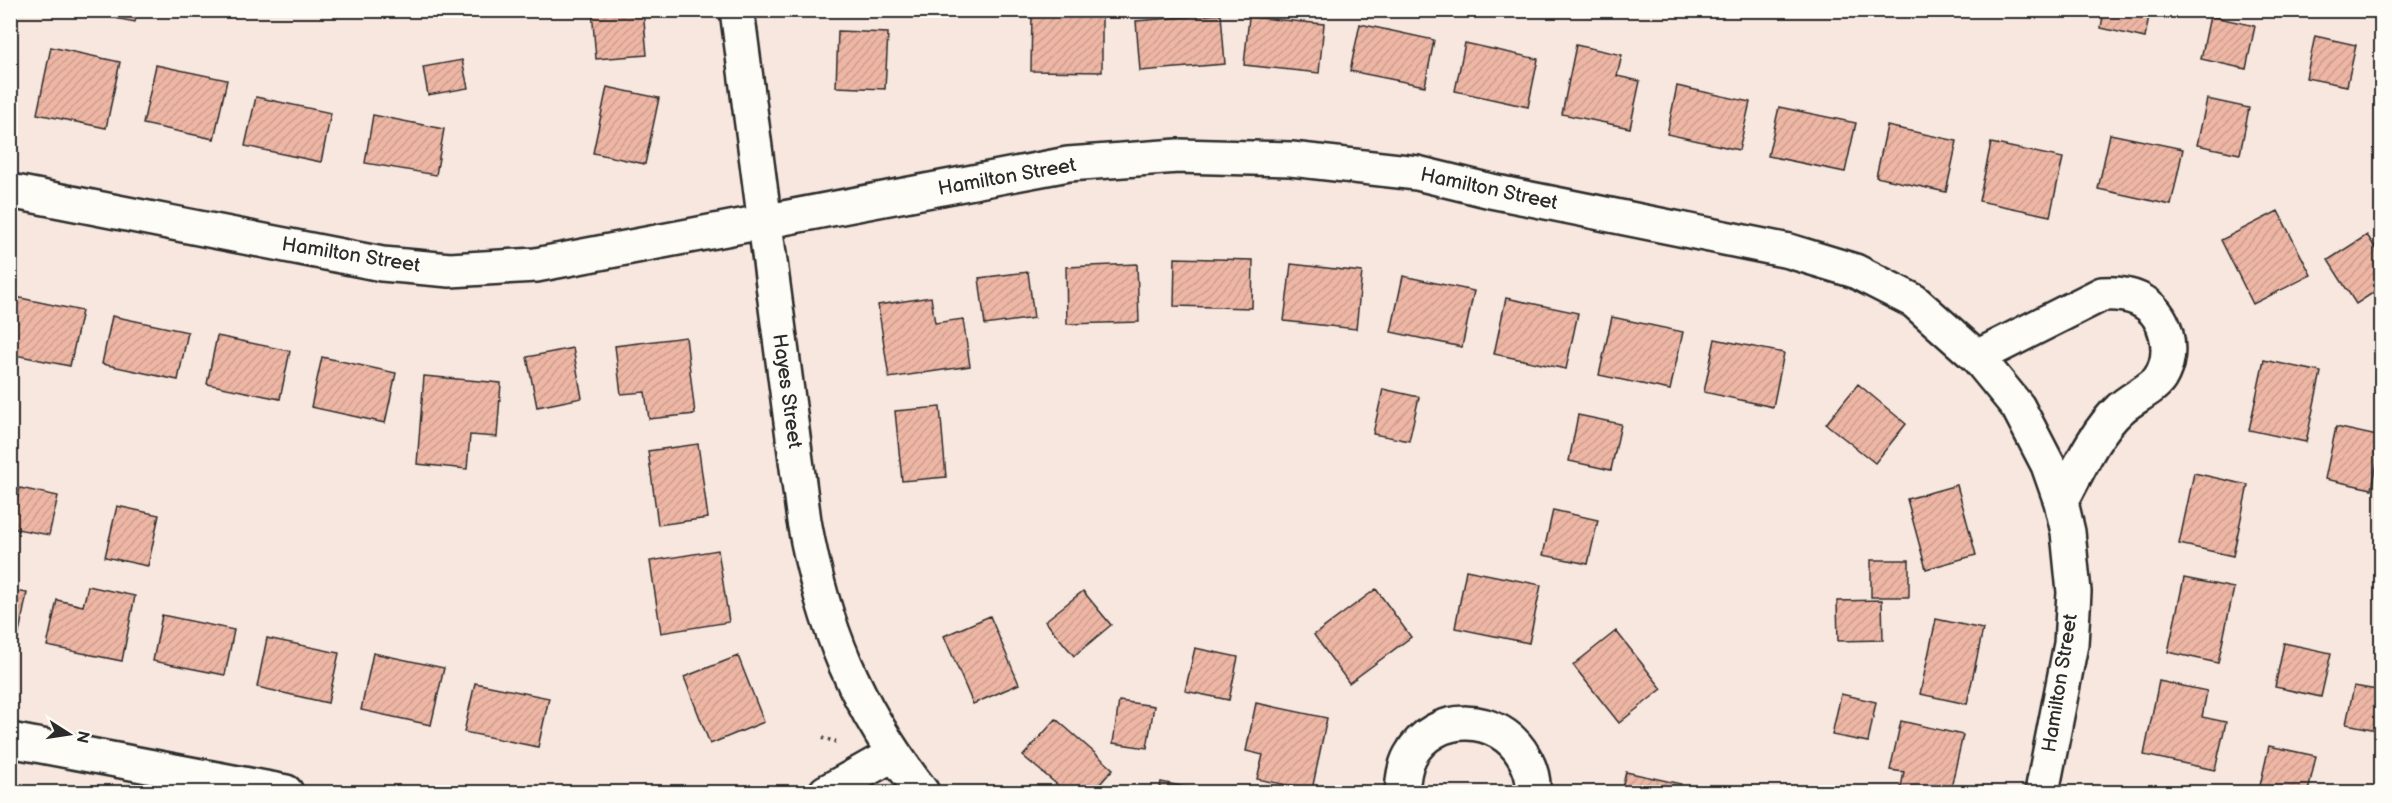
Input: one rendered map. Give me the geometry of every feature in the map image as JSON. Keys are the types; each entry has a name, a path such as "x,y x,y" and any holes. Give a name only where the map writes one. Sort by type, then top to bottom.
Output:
{"street":[{"name":"Hayes Street","path":"737,10 804,521 813,568 825,615 842,660 863,704 892,755 922,792"},
{"name":"Hamilton Street","path":"10,190 382,264 450,270 536,265 1068,164 1178,156 1291,159 1362,165 1417,173 1491,191 1790,251 1855,272 1914,301 1977,357 2018,407 2048,465 2061,502 2068,532 2074,592 2071,644 2042,792"},
{"path":"1977,357 2102,294 2117,293 2139,299 2153,310 2162,322 2168,339 2166,360 2159,379 2119,409 2101,431 2061,502"},
{"path":"1402,792 1403,776 1410,756 1423,740 1440,728 1460,722 1480,723 1502,732 1518,747 1530,767 1533,792"},
{"path":"10,740 286,792"},
{"path":"826,792 892,755"}],"building":[{"path":"94,10 138,10 135,22 93,14"},
{"path":"592,10 643,10 647,55 596,59"},
{"path":"2104,10 2150,10 2145,38 2101,28"},
{"path":"1032,13 1102,14 1102,72 1031,71"},
{"path":"1221,14 1225,64 1140,71 1136,21"},
{"path":"2210,16 2255,26 2246,69 2201,59"},
{"path":"1249,17 1324,24 1319,73 1244,65"},
{"path":"1360,24 1434,40 1425,86 1350,71"},
{"path":"838,31 888,33 885,89 836,87"},
{"path":"2315,36 2356,45 2347,86 2306,78"},
{"path":"1465,43 1538,59 1528,107 1455,91"},
{"path":"1576,45 1622,55 1617,76 1640,81 1630,128 1562,114"},
{"path":"51,47 120,62 106,128 37,114"},
{"path":"462,60 468,88 428,95 423,67"},
{"path":"156,65 227,80 214,139 143,124"},
{"path":"1677,86 1750,102 1739,150 1667,134"},
{"path":"607,87 659,98 645,164 593,153"},
{"path":"256,97 331,113 321,162 245,146"},
{"path":"2207,99 2249,108 2240,154 2197,145"},
{"path":"1779,107 1856,123 1845,172 1768,156"},
{"path":"373,115 444,129 436,175 365,163"},
{"path":"1887,126 1957,141 1946,192 1876,177"},
{"path":"2110,134 2183,149 2171,205 2098,189"},
{"path":"1991,143 2063,158 2050,216 1979,201"},
{"path":"2278,211 2311,275 2253,304 2221,240"},
{"path":"2367,235 2382,258 2382,287 2356,304 2328,260"},
{"path":"1175,258 1253,260 1252,308 1174,306"},
{"path":"1137,264 1139,322 1067,324 1066,267"},
{"path":"1291,264 1362,272 1356,329 1284,321"},
{"path":"1028,272 1034,318 985,325 979,278"},
{"path":"1403,276 1474,291 1462,347 1391,332"},
{"path":"11,296 82,311 70,366 10,354"},
{"path":"931,297 935,323 963,319 970,366 889,378 878,305"},
{"path":"1506,298 1578,313 1566,369 1494,354"},
{"path":"112,316 188,332 178,380 102,364"},
{"path":"1612,317 1683,332 1670,390 1599,375"},
{"path":"217,336 290,351 280,399 207,384"},
{"path":"686,337 695,414 649,419 645,392 621,394 615,346"},
{"path":"1715,339 1784,353 1773,407 1704,392"},
{"path":"573,348 582,398 537,407 527,357"},
{"path":"322,357 396,373 385,423 311,407"},
{"path":"2264,360 2321,372 2306,442 2249,430"},
{"path":"424,376 501,383 497,437 470,435 467,469 417,464"},
{"path":"1858,384 1906,424 1875,463 1826,424"},
{"path":"1383,389 1419,397 1409,441 1373,434"},
{"path":"940,407 946,477 902,481 895,411"},
{"path":"1578,415 1621,424 1611,470 1569,461"},
{"path":"2336,427 2382,437 2372,489 2325,479"},
{"path":"698,444 708,518 658,525 648,451"},
{"path":"2194,473 2248,485 2233,556 2179,544"},
{"path":"1957,485 1976,555 1926,569 1907,499"},
{"path":"20,488 58,496 49,535 11,528"},
{"path":"117,506 159,515 148,566 105,557"},
{"path":"1553,510 1598,520 1588,564 1543,555"},
{"path":"718,550 729,622 661,633 650,561"},
{"path":"1871,560 1909,560 1909,597 1871,597"},
{"path":"1466,570 1541,585 1529,643 1455,628"},
{"path":"2184,578 2234,588 2218,663 2168,652"},
{"path":"88,586 135,596 122,661 47,646 57,600 83,606"},
{"path":"1376,589 1411,637 1349,683 1314,635"},
{"path":"10,590 27,593 17,643 10,642"},
{"path":"1083,591 1111,625 1074,656 1045,621"},
{"path":"1882,600 1883,640 1838,641 1837,601"},
{"path":"162,615 234,630 225,675 153,661"},
{"path":"990,616 1019,684 973,704 944,636"},
{"path":"1936,619 1983,629 1967,704 1920,694"},
{"path":"1616,631 1662,689 1619,723 1573,665"},
{"path":"267,638 339,653 328,703 257,687"},
{"path":"2284,643 2331,653 2321,697 2275,687"},
{"path":"1195,648 1238,657 1229,700 1185,691"},
{"path":"373,653 444,668 431,725 361,710"},
{"path":"738,656 764,722 710,744 684,677"},
{"path":"2159,681 2207,691 2202,717 2226,722 2215,770 2144,755"},
{"path":"475,683 549,698 538,747 464,732"},
{"path":"2354,686 2382,691 2382,731 2346,724"},
{"path":"1841,694 1876,702 1868,742 1832,735"},
{"path":"1119,701 1154,706 1147,748 1113,743"},
{"path":"1256,703 1327,718 1312,790 1257,779 1263,755 1246,751"},
{"path":"1056,719 1113,769 1093,792 1066,792 1023,756"},
{"path":"1901,721 1963,735 1950,792 1900,792 1904,772 1890,770"},
{"path":"2269,746 2316,756 2308,792 2259,790"},
{"path":"1626,772 1681,784 1680,792 1621,792"},
{"path":"1161,782 1205,791 1205,792 1159,792"}]}
